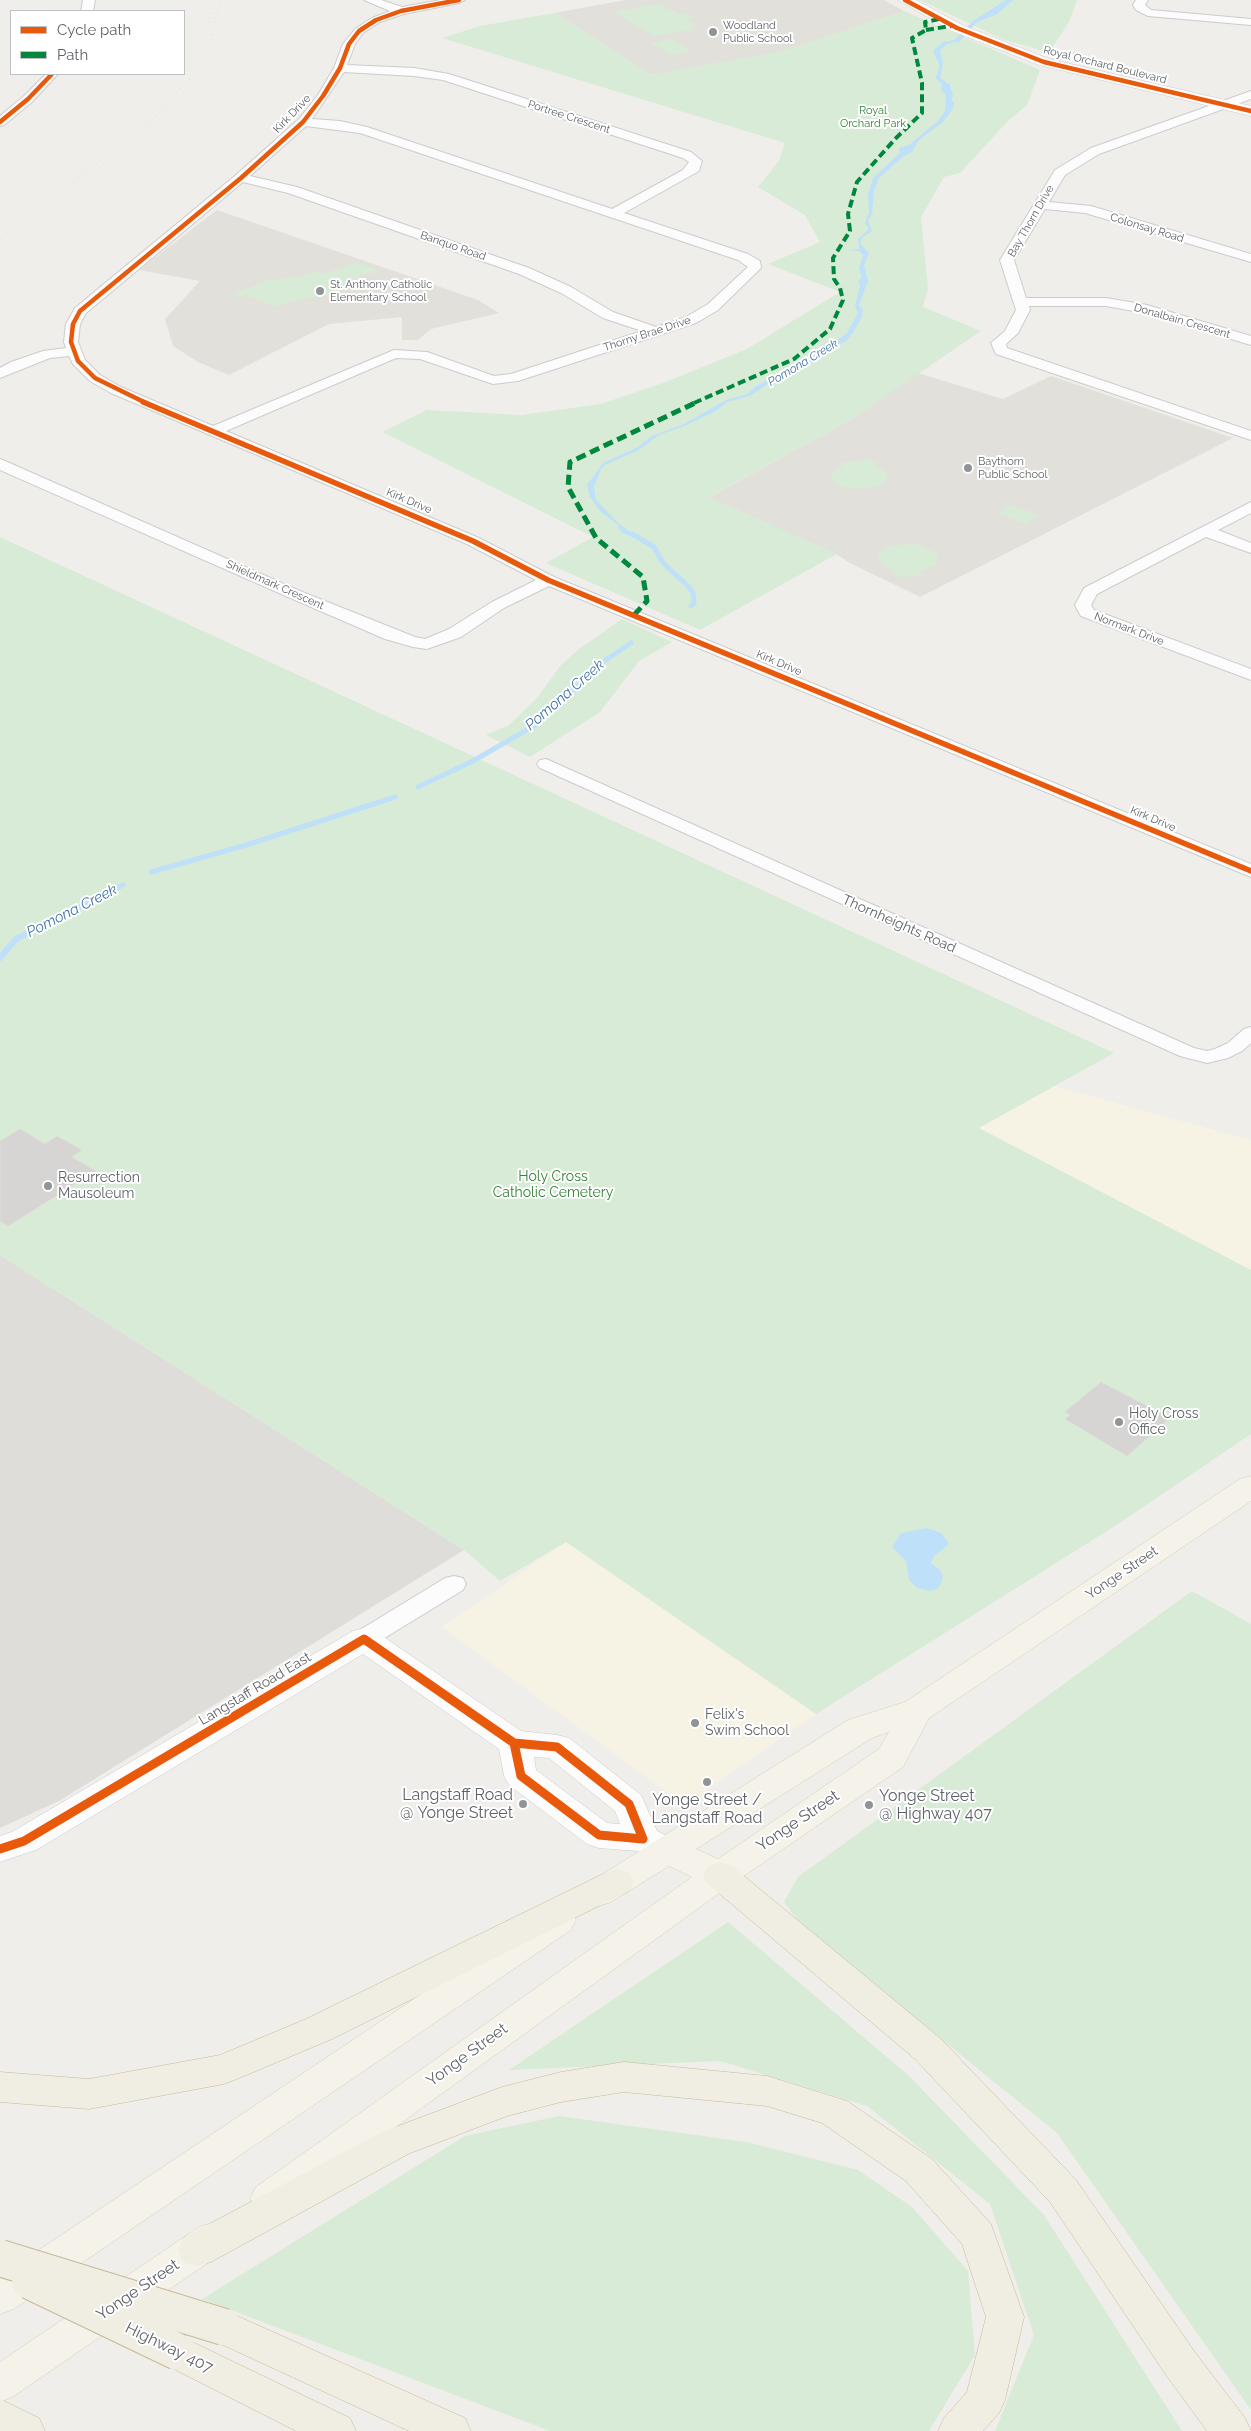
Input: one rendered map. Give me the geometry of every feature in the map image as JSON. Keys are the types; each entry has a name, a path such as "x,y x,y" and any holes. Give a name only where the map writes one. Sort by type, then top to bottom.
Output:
{"highway":[{"path":"720,1875 928,2049 1063,2191 1180,2363 1232,2431"},
{"path":"0,2087 89,2094 224,2069 319,2029 616,1882"},
{"path":"197,2250 395,2143 510,2100 561,2087 624,2077 767,2091 834,2112 896,2154 919,2170 978,2236 1005,2317 984,2400 958,2431"},
{"path":"0,2258 224,2327 451,2431"},
{"name":"Highway 407","path":"0,2267 178,2352 336,2431"},
{"path":"0,2417 25,2431"}],"main road":[{"name":"Yonge Street","path":"0,2297 616,1882 654,1844 860,1729 917,1710 1250,1489"},
{"name":"Yonge Street","path":"0,2384 197,2250 720,1875 891,1758 917,1710"},
{"path":"654,1844 720,1875"}],"street":[{"path":"370,0 401,11"},
{"name":"Kirk Drive","path":"459,0 401,11 376,20 359,31 349,44 340,68 323,96 303,122 241,178 80,311 70,333 74,351 85,369 95,378 116,390 216,430 473,541 548,580 1251,871"},
{"name":"Royal Orchard Boulevard","path":"905,0 957,28 1044,62 1251,111"},
{"path":"1142,0 1139,5 1140,8 1148,13 1251,22"},
{"name":"Portree Crescent","path":"340,68 404,71 445,77 687,155 696,161 694,168 688,173 612,214"},
{"path":"0,122 51,75"},
{"name":"Bay Thorn Drive","path":"1022,302 1007,260 1016,243 1042,205 1060,172 1082,158 1251,95"},
{"path":"0,107 16,109"},
{"name":"Thorny Brae Drive","path":"216,430 394,354 422,355 482,377 500,380 692,320 712,307 754,268 755,264 743,257 363,130 340,125 303,122"},
{"name":"Banquo Road","path":"241,178 292,190 524,271 566,290 608,315 657,332"},
{"name":"Colonsay Road","path":"1042,205 1086,209 1251,258"},
{"path":"1022,302 1023,310 1017,324 1011,333 999,340 1001,351 1251,436"},
{"name":"Donalbain Crescent","path":"1022,302 1106,302 1147,309 1251,341"},
{"path":"0,374 16,365 48,354 74,351"},
{"name":"Shieldmark Crescent","path":"0,464 294,594 391,635 413,642 427,644 447,637 498,605 548,580"},
{"name":"Normark Drive","path":"1251,507 1090,591 1083,605 1087,613 1251,675"},
{"path":"1205,531 1251,548"},
{"name":"Thornheights Road","path":"546,764 1187,1052 1207,1057 1221,1054 1235,1047 1251,1033"},
{"name":"Langstaff Road East","path":"0,1850 24,1841 454,1584"},
{"path":"364,1639 514,1743 557,1747 629,1804 654,1844"},
{"path":"514,1743 522,1776 599,1835 654,1844"}],"shaded area":[{"name":"Woodland Public School","path":"625,0 884,0 904,11 782,52 651,75 555,13"},
{"name":"St. Anthony Catholic Elementary School","path":"217,210 478,300 499,313 431,329 418,340 402,340 402,317 329,324 229,375 198,362 173,346 165,319 200,281 139,270"},
{"name":"Baythorn Public School","path":"918,373 1003,399 1051,376 1233,438 920,597 850,563 836,554 708,498 853,418"},
{"path":"1054,1086 1251,1140 1251,1270 979,1128"},
{"path":"0,1255 464,1550 59,1801 0,1828"},
{"path":"566,1542 816,1714 684,1805 442,1627"}],"green space":[{"path":"920,0 1077,0 1069,22 1052,48 1047,52 1002,39"},
{"path":"658,4 680,14 686,13 694,18 687,20 698,26 693,27 695,29 654,36 614,12"},
{"name":"Royal Orchard Park","path":"904,11 1040,70 1027,105 1008,121 960,173 944,177 921,217 928,288 923,307 981,331 853,418 709,497 837,554 700,630 546,563 593,537 382,432 427,410 521,415 601,404 663,383 747,349 840,292 768,264 820,242 805,215 758,187 779,161 785,143 442,38 480,26 555,13 651,75 779,52"},
{"path":"671,39 691,51 672,55 651,43"},
{"path":"356,262 380,271 359,276 340,291 329,295 296,300 274,307 250,297 230,295 272,279 277,280 289,276 296,278 316,271 324,274"},
{"path":"868,459 878,464 875,466 886,472 888,479 876,487 858,489 843,487 832,480 831,473 843,467 839,463"},
{"path":"1012,505 1040,516 1025,524 997,513"},
{"name":"Holy Cross Catholic Cemetery","path":"0,537 1114,1053 979,1128 1251,1270 1251,1434 1118,1524 816,1714 566,1542 500,1581 464,1550 0,1255"},
{"path":"918,544 938,554 936,565 917,572 923,576 901,577 883,565 877,553 893,545"},
{"path":"622,619 672,642 639,661 600,712 530,757 486,735 509,725 537,698 561,665 579,649"},
{"path":"1192,1591 1251,1624 1251,2410 1057,2133 802,1926 784,1902 798,1877"},
{"path":"728,1922 908,2075 1044,2215 1182,2431 995,2431 1034,2335 990,2204 867,2106 720,2061 509,2070"},
{"path":"559,2116 746,2142 858,2170 912,2207 968,2271 975,2355 929,2431 550,2431 202,2299 465,2136"}],"water":[{"path":"1006,0 1013,0 997,14 977,22 959,42 949,43 940,50 943,63 940,78 950,85 953,96 951,99 954,103 952,110 943,122 919,140 912,152 904,156 879,178 874,191 872,214 868,221 872,231 863,237 860,243 869,253 864,265 868,281 859,305 863,310 862,316 853,333 846,341 833,347 821,358 774,380 750,396 727,402 716,411 687,425 659,435 639,450 605,465 601,469 594,487 596,500 620,525 639,537 634,538 621,532 617,524 600,511 590,497 587,485 603,463 638,447 652,436 684,424 726,400 747,394 758,385 818,354 847,333 858,313 855,305 860,285 858,281 862,277 859,269 863,255 859,251 849,250 859,249 858,239 869,229 865,223 869,213 868,194 873,178 900,153 899,148 909,145 939,120 945,111 946,95 941,91 942,84 935,78 938,74 939,64 933,51 943,42 954,40 973,21"},
{"path":"927,1528 941,1533 949,1544 934,1556 931,1563 940,1570 943,1577 939,1588 930,1591 917,1588 909,1580 906,1561 892,1547 901,1533"}],"building":[{"name":"Resurrection Mausoleum","path":"20,1129 45,1144 57,1136 82,1150 71,1157 96,1171 8,1226 0,1221 0,1141"},
{"name":"Holy Cross Office","path":"1101,1382 1170,1418 1127,1456 1065,1419 1070,1415 1065,1412"}],"waterway":[{"name":"Pomona Creek","path":"632,534 654,547 663,563 688,586 693,593 694,603 691,606"},
{"name":"Pomona Creek","path":"418,787 471,762 534,726 556,701 582,683 591,670 631,643"},
{"name":"Pomona Creek","path":"151,872 246,845 395,797"},
{"name":"Pomona Creek","path":"56,919 123,885"},
{"name":"Pomona Creek","path":"0,958 16,939 56,919"}],"railway":[{"path":"209,22 212,0"},
{"path":"0,238 143,128 189,80 210,41 220,0"}],"marked path":[{"path":"634,615 647,601 643,577 596,538 568,487 570,462 653,421 794,359 830,329 843,300 840,288 834,279 833,258 850,231 848,214 857,182 895,139 922,113 922,83 912,38 926,30 925,22 940,19"},
{"path":"926,30 951,26"}],"cycle path":[{"path":"459,0 401,11 376,20 359,31 349,44 340,68 323,96 303,122 241,178 80,311 73,324 71,342 78,361 85,369 95,378 116,390 473,541 548,580 1251,871"},
{"path":"905,0 957,28 1044,62 1251,111"},
{"path":"0,122 28,99 51,75"},
{"path":"0,1849 24,1841 364,1639 514,1743 557,1747 629,1804 643,1839 599,1835 521,1776 514,1743"}],"place":[{"name":"Woodland Public School","path":"713,32"},
{"name":"St. Anthony Catholic Elementary School","path":"320,291"},
{"name":"Baythorn Public School","path":"968,468"},
{"name":"Resurrection Mausoleum","path":"48,1186"},
{"name":"Holy Cross Office","path":"1119,1422"},
{"name":"Felix's Swim School","path":"695,1723"},
{"name":"Yonge Street / Langstaff Road","path":"707,1782"},
{"name":"Langstaff Road @ Yonge Street","path":"523,1804"},
{"name":"Yonge Street @ Highway 407","path":"869,1805"}]}
